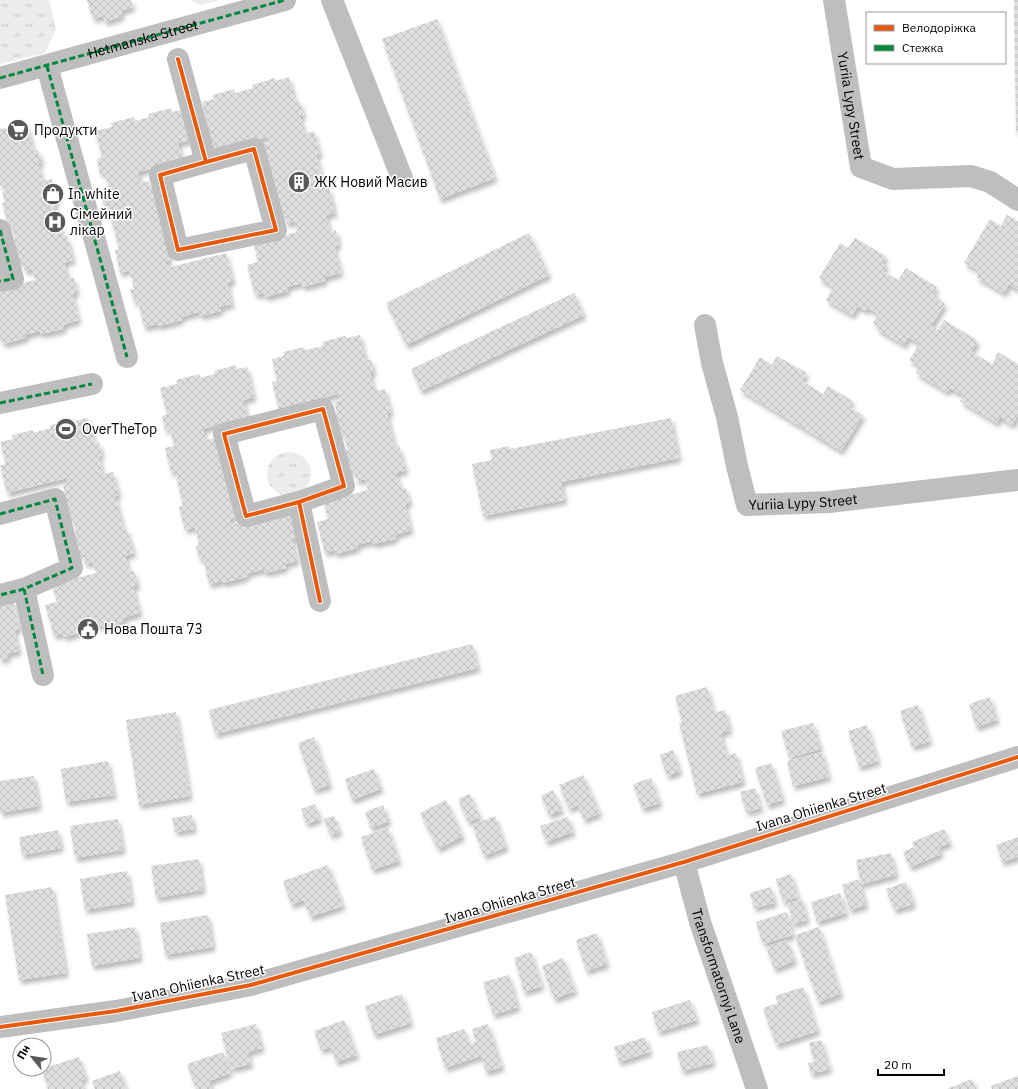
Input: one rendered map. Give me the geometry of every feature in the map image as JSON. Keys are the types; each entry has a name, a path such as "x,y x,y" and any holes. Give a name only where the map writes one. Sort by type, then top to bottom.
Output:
{"street":[{"name":"Hetmanska Street","path":"0,78 285,0"},
{"path":"332,0 402,178"},
{"name":"Yuriia Lypy Street","path":"834,0 861,167 893,179 971,176 990,182 1018,200"},
{"path":"178,59 206,162"},
{"path":"47,66 127,357"},
{"path":"254,149 276,230 178,250 160,175 206,162 254,149"},
{"path":"0,230 13,279 0,281"},
{"name":"Yuriia Lypy Street","path":"705,325 712,363 727,417 746,505 829,502 1018,480"},
{"path":"0,403 92,384"},
{"path":"323,409 344,486 299,502 246,516 224,434 323,409"},
{"path":"0,514 55,499 72,568 24,589 0,595"},
{"path":"299,502 320,601"},
{"path":"24,589 43,675"},
{"name":"Ivana Ohiienka Street","path":"0,1027 116,1011 251,985 684,862 1018,757"},
{"name":"Transformatornyi Lane","path":"684,862 700,922 757,1089"}],"green space":[{"path":"0,0 49,0 56,30 45,53 0,64"},
{"path":"190,0 220,0 201,5"},
{"path":"289,452 301,456 307,462 311,474 307,486 301,492 289,496 277,492 271,486 267,474 271,462 277,456"}],"building":[{"path":"87,0 131,0 133,7 121,11 122,16 105,22 103,16 93,19"},
{"path":"1014,0 1018,0 1018,132 1016,132"},
{"path":"437,19 495,178 440,199 382,39"},
{"name":"ЖК Новий Масив","path":"289,77 296,103 300,102 304,115 300,116 305,134 314,131 320,154 316,155 325,189 329,188 335,213 326,215 330,232 336,230 339,245 334,246 341,273 325,277 325,281 303,287 302,283 287,287 288,291 265,297 264,293 255,295 247,265 258,262 254,244 297,232 294,221 287,224 284,214 280,215 273,176 269,176 264,144 270,143 268,137 209,153 202,125 207,123 202,102 214,99 213,95 234,89 235,93 253,88 252,85 275,78 276,81"},
{"path":"171,108 172,112 182,110 190,140 178,143 183,161 138,172 141,183 149,181 151,191 156,190 170,260 165,262 167,268 226,253 233,281 227,283 232,304 220,307 221,311 200,316 199,312 181,317 182,320 159,326 158,324 144,327 138,301 134,302 130,289 134,289 130,270 120,273 115,250 119,249 110,214 106,216 100,191 109,189 105,172 100,174 97,159 102,157 95,131 112,127 111,123 134,117 135,121 149,117 148,114"},
{"path":"27,125 34,151 38,150 42,162 38,163 43,181 52,179 58,201 54,203 63,237 67,236 73,260 64,263 69,279 74,278 77,292 72,294 79,320 63,325 64,329 41,334 40,331 25,335 26,338 4,344 3,340 0,341 0,289 35,280 33,269 25,271 22,261 18,262 12,241 15,240 11,223 8,224 2,203 5,202 2,192 8,190 6,185 0,186 0,129"},
{"path":"1007,215 1018,221 1018,290 1009,284 1004,293 976,277 980,271 964,263 990,219 1001,226"},
{"path":"529,233 549,275 406,345 386,303"},
{"path":"855,238 886,256 882,263 887,265 883,271 898,280 906,268 937,287 933,293 938,296 936,298 945,304 931,326 938,330 944,320 978,341 971,352 992,364 998,352 1018,364 1018,415 1012,425 1000,417 997,423 960,401 964,395 950,388 947,392 916,373 920,366 909,360 919,344 908,337 904,345 877,329 879,327 873,323 878,314 868,308 866,311 858,306 852,315 826,300 833,287 819,278 840,243 848,248"},
{"path":"574,293 584,315 421,391 411,369"},
{"path":"360,335 366,361 371,359 374,372 370,373 375,391 385,389 391,412 387,413 395,447 399,446 406,470 396,473 401,489 406,488 410,502 405,504 411,530 395,535 396,539 373,544 372,541 357,545 358,548 336,554 335,550 325,553 317,522 328,519 324,502 368,490 365,479 357,481 354,471 350,472 345,451 348,450 343,433 340,434 334,413 337,412 334,402 340,400 338,394 279,410 272,382 277,381 272,359 284,356 283,352 304,347 305,350 323,346 322,342 345,336 346,338"},
{"path":"777,356 807,373 802,381 823,394 828,386 853,401 849,407 863,415 841,451 740,390 760,357 772,365"},
{"path":"236,365 237,369 247,367 254,397 243,400 248,418 203,429 206,440 214,438 235,517 230,519 231,525 291,510 298,538 292,539 297,561 285,564 286,568 265,573 264,569 246,574 247,577 223,583 223,581 209,584 203,558 199,559 196,546 199,545 195,527 185,530 179,507 183,506 175,471 171,473 165,448 174,446 170,429 165,430 162,416 167,414 160,388 177,384 176,380 199,374 200,378 215,374 214,371"},
{"path":"88,418 95,444 99,442 102,455 99,456 103,474 113,472 119,495 115,496 124,530 127,529 134,553 125,556 129,572 134,571 138,585 133,587 140,613 123,618 124,622 101,627 100,624 86,628 86,631 64,637 63,633 54,636 45,605 57,602 52,584 96,573 93,562 85,564 83,554 78,555 73,534 76,533 72,516 68,517 63,496 65,495 63,485 68,483 67,478 7,493 0,465 6,464 0,442 13,439 12,435 33,430 33,433 51,428 50,425 74,419 74,421"},
{"path":"671,418 679,458 561,482 565,500 483,516 472,464 492,460 490,450 509,446 510,449"},
{"path":"13,600 20,629 14,630 19,651 7,654 8,658 0,660 0,604"},
{"path":"472,644 478,668 215,734 209,710"},
{"path":"707,687 714,713 725,710 730,730 721,733 727,756 736,753 743,782 697,794 679,723 682,722 675,696"},
{"path":"990,697 997,720 976,727 969,704"},
{"path":"918,705 930,741 912,747 900,711"},
{"path":"176,712 190,796 139,805 126,720"},
{"path":"813,723 821,749 789,758 781,731"},
{"path":"867,725 878,761 859,767 848,731"},
{"path":"314,737 330,785 314,790 298,743"},
{"path":"673,750 680,771 667,776 660,755"},
{"path":"822,752 829,777 793,786 787,761"},
{"path":"108,761 114,795 66,802 61,769"},
{"path":"771,763 783,800 767,805 755,768"},
{"path":"374,769 381,789 352,800 345,779"},
{"path":"583,775 600,813 584,820 578,805 569,809 559,785"},
{"path":"34,776 39,806 0,813 0,781"},
{"path":"651,778 660,803 642,809 633,784"},
{"path":"755,788 761,808 746,812 740,792"},
{"path":"553,790 562,810 549,815 541,796"},
{"path":"470,794 480,817 468,822 458,799"},
{"path":"446,800 463,836 438,849 420,813"},
{"path":"315,804 320,819 306,824 301,809"},
{"path":"383,805 389,821 371,828 365,812"},
{"path":"192,815 194,829 175,832 172,818"},
{"path":"334,816 340,832 330,835 324,819"},
{"path":"495,816 506,847 484,856 472,825"},
{"path":"568,817 573,832 546,842 540,826"},
{"path":"118,819 123,850 75,858 70,826"},
{"path":"388,828 399,861 372,870 361,837"},
{"path":"944,829 950,843 939,847 941,854 910,867 903,852 914,847 912,842"},
{"path":"58,830 61,848 22,855 19,837"},
{"path":"1018,837 1018,857 1002,862 996,845"},
{"path":"891,853 896,875 861,884 856,860"},
{"path":"199,859 203,890 156,898 151,866"},
{"path":"328,865 343,906 310,917 304,900 291,905 283,881"},
{"path":"127,871 132,902 85,910 80,879"},
{"path":"791,874 798,897 783,902 776,879"},
{"path":"859,879 866,905 850,910 842,885"},
{"path":"906,882 914,904 894,910 886,889"},
{"path":"52,887 66,973 19,980 5,895"},
{"path":"771,887 775,903 754,908 750,893"},
{"path":"840,893 846,913 817,922 811,902"},
{"path":"802,899 807,920 793,924 788,903"},
{"path":"787,912 793,935 763,944 756,922"},
{"path":"208,915 213,947 165,955 160,923"},
{"path":"135,927 140,958 92,966 87,934"},
{"path":"819,927 841,994 818,1002 795,935"},
{"path":"597,933 607,964 586,971 576,940"},
{"path":"787,940 795,961 774,969 766,947"},
{"path":"531,952 542,986 524,992 514,958"},
{"path":"563,958 575,991 554,999 542,966"},
{"path":"509,975 518,1007 493,1015 483,982"},
{"path":"803,987 818,1031 776,1045 763,1008 778,1003 775,996"},
{"path":"402,994 411,1023 374,1035 365,1006"},
{"path":"690,1000 697,1020 658,1032 652,1012"},
{"path":"344,1020 357,1055 336,1062 331,1047 321,1050 314,1031"},
{"path":"256,1024 262,1048 248,1052 251,1064 231,1069 221,1033"},
{"path":"488,1024 502,1067 486,1072 481,1056 445,1068 436,1038 464,1029 469,1044 476,1042 472,1029"},
{"path":"645,1037 650,1052 619,1062 614,1047"},
{"path":"821,1040 830,1069 811,1074 808,1063 814,1062 809,1043"},
{"path":"708,1045 713,1063 682,1071 677,1052"},
{"path":"223,1052 230,1073 209,1081 212,1089 196,1089 187,1064"},
{"path":"79,1057 86,1078 81,1080 84,1089 48,1089 44,1077 52,1077 52,1066"},
{"path":"120,1071 126,1089 95,1089 92,1081"},
{"path":"1018,1076 1018,1089 992,1089 991,1086"},
{"path":"972,1079 976,1089 947,1089"}],"marked path":[{"path":"0,78 285,0"},
{"path":"47,66 127,357"},
{"path":"0,230 13,279 0,281"},
{"path":"0,403 92,384"},
{"path":"0,514 55,499 72,568 24,589 0,595"},
{"path":"24,589 43,675"}],"cycle path":[{"path":"178,59 206,162 160,175 178,250 276,230 254,149 206,162"},
{"path":"299,502 344,486 323,409 224,434 246,516 299,502 320,601"},
{"path":"0,1027 116,1011 251,985 684,862 1018,757"}],"place":[{"name":"Продукти","path":"18,130"},
{"name":"ЖК Новий Масив","path":"299,182"},
{"name":"In white","path":"53,194"},
{"name":"Сімейний лікар","path":"55,222"},
{"name":"OverTheTop","path":"66,429"},
{"name":"Нова Пошта 73","path":"88,629"}]}
